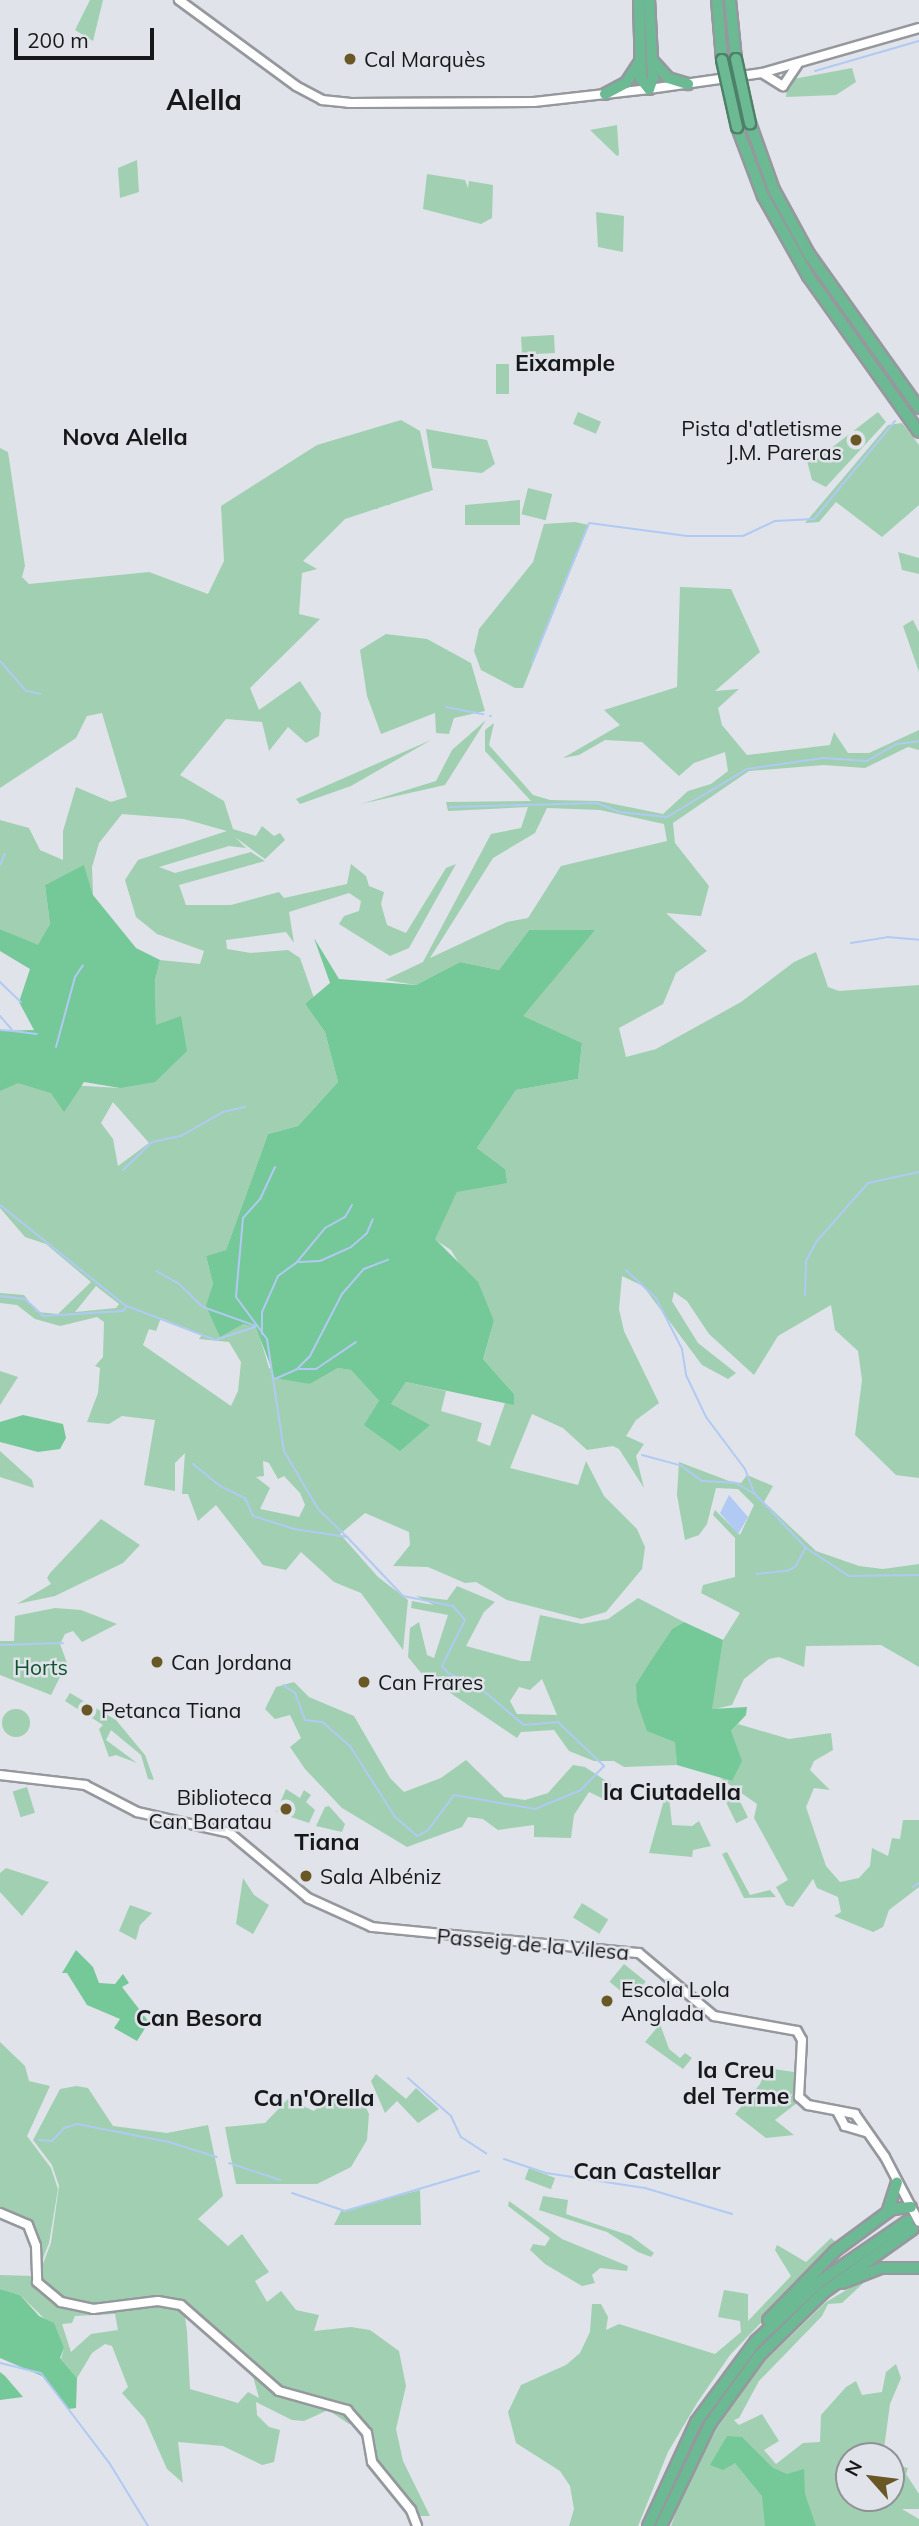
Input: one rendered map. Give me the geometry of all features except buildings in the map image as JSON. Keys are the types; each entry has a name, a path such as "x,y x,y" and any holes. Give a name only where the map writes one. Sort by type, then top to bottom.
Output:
{"highway":[{"path":"639,0 646,59 668,78 688,84"},
{"path":"649,0 646,59 641,79 649,89"},
{"path":"717,0 722,60 737,127 763,196 808,276 919,432"},
{"path":"730,0 736,59 750,123 774,190 809,254 919,408"},
{"path":"604,94 626,83 646,59"},
{"path":"648,2526 685,2441 742,2358 792,2293 842,2245 886,2213 894,2201 897,2182"},
{"path":"886,2213 911,2207"},
{"path":"742,2358 787,2310 857,2254 913,2224"},
{"path":"661,2526 690,2460 727,2397 774,2339 823,2293 913,2224"},
{"path":"823,2293 876,2269 895,2266 919,2268"}],"street":[{"path":"180,0 254,59 303,90 322,100 349,103 534,102 762,73 782,73 797,65 919,28"},
{"path":"762,73 782,73"},
{"name":"Passeig de la Vilesa","path":"0,1775 100,1790 153,1817 221,1830 308,1898 389,1931 639,1953 714,2016 794,2028 802,2040 799,2097 808,2105 835,2109 845,2115 845,2126 855,2122 870,2133 897,2182"},
{"path":"897,2182 911,2207 913,2224"},
{"path":"0,2213 28,2225 36,2246 37,2282 61,2302 93,2309 158,2301 181,2305 279,2391 347,2410 367,2433 372,2462 411,2510 416,2526"}],"green space":[{"path":"90,0 103,0 93,41 75,30"},
{"path":"852,68 856,82 836,95 786,97 788,80"},
{"path":"617,125 619,155 617,156 590,130"},
{"path":"137,160 139,192 120,198 118,168"},
{"path":"427,174 465,180 468,188 469,181 493,185 492,218 481,224 423,209"},
{"path":"596,212 624,216 623,252 598,247"},
{"path":"554,335 555,353 522,355 521,337"},
{"path":"496,364 509,364 509,394 496,394"},
{"path":"578,412 601,422 596,434 573,424"},
{"name":"Pista d'atletisme J.M. Pareras","path":"878,412 886,422 826,487 812,480 806,457 817,459"},
{"path":"401,420 420,431 433,490 345,519 303,561 317,569 302,573 299,614 320,619 250,688 259,710 300,681 321,713 319,736 306,743 288,727 269,751 262,722 226,719 180,775 224,801 233,829 256,836 262,826 274,836 280,833 285,840 265,859 235,837 246,848 229,846 159,867 175,873 251,852 265,861 179,885 186,905 231,905 279,892 284,898 347,884 351,864 366,876 369,886 384,892 381,904 387,925 406,933 446,868 456,864 409,948 390,956 339,924 344,916 359,911 361,901 349,893 289,912 294,943 286,932 226,940 227,949 251,953 288,950 300,958 314,998 305,1004 325,1032 338,1082 298,1126 268,1134 226,1250 206,1256 213,1284 243,1324 257,1327 269,1368 310,1384 338,1368 351,1370 379,1401 391,1404 406,1382 446,1391 441,1411 482,1423 477,1441 490,1446 505,1403 514,1404 514,1394 483,1359 494,1321 451,1250 434,1239 457,1192 505,1169 477,1148 516,1090 578,1079 582,1043 522,1016 594,930 529,930 499,970 460,962 416,985 385,980 423,962 491,834 521,828 528,807 448,811 446,802 531,801 485,751 485,730 494,723 489,745 533,795 550,800 599,801 663,814 688,791 711,784 728,771 725,752 694,763 679,776 642,742 605,740 579,755 563,758 620,725 604,710 677,687 680,587 731,589 760,652 715,691 739,689 718,708 722,725 747,755 830,745 834,732 848,753 869,753 919,730 919,750 908,747 865,768 824,765 749,771 673,823 675,843 709,886 701,916 666,913 707,951 676,973 663,1004 619,1028 626,1057 656,1049 741,1002 794,962 816,952 828,987 839,991 919,985 919,1478 896,1475 855,1435 862,1380 858,1351 835,1330 831,1305 778,1336 754,1375 709,1334 687,1301 674,1292 672,1301 698,1343 736,1373 728,1379 702,1365 643,1286 622,1276 619,1309 624,1331 659,1403 636,1420 626,1436 644,1444 636,1456 644,1488 619,1449 613,1446 587,1450 563,1428 532,1414 510,1468 578,1485 586,1461 604,1496 637,1529 645,1547 642,1569 606,1612 581,1619 507,1600 476,1582 465,1583 428,1567 393,1566 410,1545 409,1532 365,1513 340,1534 378,1577 408,1600 403,1650 361,1593 334,1582 301,1552 286,1570 263,1565 216,1505 198,1521 188,1494 182,1494 185,1453 175,1463 175,1491 144,1485 155,1420 122,1416 109,1424 87,1422 98,1393 100,1368 95,1366 103,1357 104,1322 97,1317 60,1326 35,1319 17,1305 0,1303 0,1293 24,1295 37,1312 58,1314 91,1282 46,1244 25,1237 0,1208 0,1089 16,1082 120,1088 156,1025 155,982 160,960 200,964 204,951 157,934 136,917 125,880 138,860 227,831 184,819 122,814 99,843 92,867 93,895 84,866 45,885 50,924 38,946 0,929 0,820 29,828 40,850 63,860 63,831 76,787 111,802 127,797 102,713 87,716 76,738 0,788 0,448 8,452 25,566 22,577 29,584 149,572 208,594 224,561 221,506 317,445","holes":["547,808 600,810 664,824 667,841 561,866 528,918 507,922 430,958 493,858 535,833","113,1102 149,1143 118,1166 113,1139 101,1123","96,1286 119,1304 116,1308 75,1312","161,1318 202,1335 199,1339 229,1342 241,1362 238,1391 231,1406 143,1345 149,1329 156,1331","263,1461 269,1463 278,1479 284,1476 300,1493 305,1505 299,1517 260,1509 270,1488 256,1477 264,1476"]},
{"path":"902,423 919,445 919,505 882,537 836,502 819,522 805,523 888,425"},
{"path":"426,429 487,440 495,464 482,473 432,468"},
{"path":"528,488 552,494 546,520 521,514"},
{"path":"520,500 520,525 465,525 465,505"},
{"path":"575,522 589,525 523,688 515,688 481,670 474,651 479,629 533,562 544,524"},
{"path":"898,552 919,558 919,574 902,570"},
{"path":"913,620 919,632 919,672 903,626"},
{"path":"386,634 427,639 471,663 485,711 454,718 449,734 436,733 435,713 381,734 367,696 360,650"},
{"path":"486,720 445,785 361,804 436,781 452,750"},
{"path":"431,740 351,786 300,804 296,799"},
{"path":"84,865 93,895 136,948 160,960 155,981 156,1025 181,1016 187,1051 155,1082 120,1088 84,1082 64,1112 51,1093 18,1083 0,1091 0,1031 34,1030 19,1002 30,969 0,951 0,929 38,945 50,924 45,885"},
{"path":"529,930 595,930 523,1016 582,1043 578,1079 516,1090 477,1148 505,1169 507,1183 457,1192 435,1239 478,1282 494,1321 483,1359 514,1394 514,1405 406,1382 391,1404 430,1425 400,1451 364,1425 379,1401 351,1370 338,1368 310,1384 275,1378 256,1327 243,1324 220,1337 206,1306 213,1284 206,1256 226,1250 268,1134 298,1126 338,1082 325,1032 305,1004 330,983 314,938 339,979 416,985 460,962 499,970"},
{"path":"0,1371 18,1377 0,1405"},
{"path":"23,1415 63,1424 66,1438 60,1449 38,1452 0,1442 0,1422"},
{"path":"0,1451 32,1480 34,1488 0,1477"},
{"path":"679,1462 729,1481 741,1483 747,1475 773,1486 764,1502 816,1551 859,1566 883,1569 919,1564 919,1667 881,1645 806,1646 804,1667 779,1657 769,1659 744,1679 732,1705 711,1710 723,1640 740,1613 701,1593 703,1585 735,1577 735,1538 713,1515 715,1510 740,1535 754,1505 738,1489 716,1488 707,1524 699,1535 685,1540 677,1495"},
{"path":"101,1519 140,1545 123,1563 55,1596 17,1604 51,1584 47,1578 50,1573"},
{"path":"457,1586 495,1602 484,1612 466,1646 521,1661 530,1661 540,1615 582,1624 608,1619 638,1598 684,1622 672,1629 636,1684 676,1742 677,1765 624,1767 614,1761 594,1761 569,1751 554,1730 521,1732 517,1738 422,1674 408,1657 410,1628 419,1622 427,1655 434,1658 448,1615 411,1608 412,1601 434,1605 416,1596 447,1600","holes":["542,1679 557,1715 517,1714 510,1701 519,1687 530,1690"]},
{"name":"Horts","path":"55,1608 81,1610 117,1624 82,1642 73,1631 65,1634 60,1644 67,1663 51,1695 0,1675 0,1641 14,1641 15,1616"},
{"path":"684,1622 723,1640 712,1709 747,1707 746,1715 731,1731 742,1761 732,1781 677,1765 675,1742 647,1731 637,1702 636,1684 672,1629"},
{"path":"294,1682 309,1697 354,1716 390,1778 404,1792 441,1778 466,1760 504,1797 525,1800 548,1793 573,1765 585,1767 611,1784 608,1801 589,1792 574,1815 571,1838 534,1837 534,1825 498,1830 483,1819 468,1817 462,1827 407,1847 342,1808 305,1769 290,1747 301,1738 290,1715 275,1719 265,1709 276,1687"},
{"path":"70,1693 116,1720 145,1755 154,1780 148,1779 141,1755 111,1730 106,1740 137,1763 116,1755 109,1757 99,1729 103,1725 65,1701"},
{"path":"16,1709 26,1713 30,1723 26,1733 16,1737 6,1733 2,1723 6,1713"},
{"path":"738,1724 789,1739 831,1733 833,1750 814,1761 810,1770 830,1790 814,1788 806,1807 826,1866 840,1882 859,1878 870,1866 872,1848 888,1856 892,1838 900,1839 903,1820 919,1820 919,1887 889,1910 883,1927 873,1932 834,1916 841,1912 838,1897 817,1888 813,1879 793,1907 786,1905 776,1887 788,1880 754,1818 757,1804 720,1778 732,1781 731,1731"},
{"path":"668,1786 672,1825 692,1826 699,1821 711,1846 693,1850 692,1857 649,1853"},
{"path":"27,1787 35,1813 21,1817 13,1791"},
{"path":"286,1789 300,1798 304,1790 311,1795 306,1802 315,1810 309,1823 276,1812"},
{"path":"737,1795 748,1817 736,1823 725,1801"},
{"path":"329,1806 345,1824 342,1832 316,1826 325,1807"},
{"path":"727,1852 750,1895 770,1890 776,1897 744,1898 722,1854"},
{"path":"6,1868 49,1882 22,1916 0,1892 0,1873"},
{"path":"243,1878 254,1895 269,1905 253,1934 236,1924"},
{"path":"582,1903 608,1919 599,1934 573,1917"},
{"path":"130,1905 152,1913 140,1925 136,1940 119,1931"},
{"path":"76,1950 93,1967 99,1983 115,1984 123,1974 129,1983 122,1987 149,2022 137,2041 114,2028 120,2019 87,2005 67,1973 62,1973"},
{"path":"624,1964 646,1982 631,1999 610,1982"},
{"path":"660,2024 669,2049 680,2058 685,2053 692,2058 683,2069 645,2042"},
{"path":"0,2042 25,2066 29,2081 50,2086 27,2136 51,2168 58,2189 49,2243 37,2273 39,2247 33,2227 24,2218 0,2210"},
{"path":"767,2068 794,2072 797,2103 775,2120 794,2135 766,2138 735,2114 760,2084"},
{"path":"376,2074 406,2099 416,2088 439,2109 418,2123 397,2101 385,2113 371,2081"},
{"path":"76,2086 88,2088 113,2126 167,2133 208,2125 223,2196 198,2219 228,2246 242,2234 269,2272 255,2281 267,2302 281,2291 296,2310 319,2315 314,2331 351,2327 370,2330 399,2351 406,2386 396,2429 403,2461 430,2516 416,2516 375,2462 371,2439 344,2406 282,2390 185,2304 161,2298 93,2306 66,2302 42,2284 39,2274 51,2243 59,2186 52,2165 33,2140 60,2089"},
{"path":"334,2092 349,2102 359,2092 369,2114 367,2140 351,2167 317,2184 236,2184 225,2127 265,2123 288,2099 314,2111"},
{"path":"529,2168 555,2178 551,2189 525,2179"},
{"path":"420,2190 421,2225 334,2225 341,2211"},
{"path":"543,2196 568,2200 566,2214 631,2236 654,2253 651,2257 607,2232 539,2210"},
{"path":"509,2201 562,2239 628,2266 627,2271 600,2268 592,2275 595,2283 582,2286 545,2264 530,2250 533,2244 545,2246 550,2238 508,2206"},
{"path":"831,2238 837,2243 730,2355 697,2403 668,2452 638,2526 569,2526 574,2509 570,2486 560,2471 516,2443 508,2412 521,2385 566,2365 580,2353 590,2332 592,2304 601,2304 608,2317 606,2330 619,2324 715,2354 741,2332 740,2321 718,2317 724,2290 748,2294 748,2321 791,2276 775,2250 777,2245 806,2262"},
{"path":"0,2275 33,2276 40,2290 68,2309 178,2307 184,2310 190,2389 238,2403 248,2392 259,2398 251,2369 285,2397 339,2408 355,2421 349,2424 328,2410 304,2421 292,2420 256,2402 257,2415 269,2427 280,2430 274,2462 262,2465 223,2446 178,2442 183,2483 167,2469 145,2419 122,2393 128,2387 112,2346 105,2344 92,2353 77,2378 61,2359 64,2348 48,2322 20,2295 0,2289","holes":["115,2314 118,2330 91,2334 71,2352 62,2324 72,2323 75,2316"]},
{"path":"872,2275 842,2303 828,2304 822,2316 759,2381 739,2418 734,2420 739,2425 762,2414 779,2441 764,2450 776,2464 803,2443 820,2442 821,2415 846,2387 856,2381 862,2395 882,2392 886,2372 896,2364 901,2378 890,2404 885,2442 835,2442 835,2512 905,2511 919,2519 919,2526 671,2526 685,2487 717,2428 762,2364 826,2302"},
{"path":"0,2289 20,2295 39,2316 54,2323 64,2348 60,2358 77,2378 76,2408 68,2409 42,2376 0,2358"},
{"path":"0,2372 5,2376 23,2397 0,2400"},
{"path":"727,2436 742,2437 773,2468 787,2474 804,2469 805,2494 816,2526 765,2526 762,2496 735,2463 723,2470 710,2465"},
{"path":"905,2467 908,2468 906,2474 919,2494 919,2509 905,2509"}],"water":[{"path":"729,1495 748,1517 738,1534 720,1513"}],"waterway":[{"path":"815,71 919,41"},
{"path":"532,663 589,523 687,536 743,536 775,521 814,519 895,421"},
{"path":"0,661 26,691 41,694"},
{"path":"446,707 483,714"},
{"path":"450,807 597,803 619,812 667,817 747,769 823,758 867,761 896,744 919,741"},
{"path":"0,865 5,854"},
{"path":"851,943 887,937 919,940"},
{"path":"56,1047 75,977 83,965"},
{"path":"0,982 21,1002"},
{"path":"0,1016 13,1031 37,1034"},
{"path":"0,1030 13,1031"},
{"path":"123,1170 152,1142 181,1136 223,1112 245,1107"},
{"path":"275,1167 260,1199 243,1218 236,1297 267,1339 284,1451 318,1509 346,1536"},
{"path":"805,1295 806,1261 816,1242 868,1183 919,1172"},
{"path":"0,1205 126,1306"},
{"path":"262,1334 262,1312 278,1276 297,1262 325,1228 345,1217 352,1205"},
{"path":"299,1262 320,1261 351,1247 367,1233 373,1219"},
{"path":"275,1379 297,1369 310,1356 342,1294 364,1269 388,1260"},
{"path":"626,1270 656,1298 682,1349 686,1375 706,1417 745,1469 754,1493"},
{"path":"156,1271 179,1284 203,1307 256,1326"},
{"path":"0,1296 25,1299 43,1316 123,1311 127,1306 215,1340 255,1327"},
{"path":"299,1369 316,1369 356,1342"},
{"path":"642,1455 680,1465 702,1481 736,1483 755,1494 806,1548 849,1576 919,1575"},
{"path":"193,1464 220,1486 245,1498 253,1516 294,1529 347,1537 403,1596 453,1606 465,1620 442,1666 448,1673 480,1688 524,1725 558,1722 604,1766 581,1790 535,1809 454,1795 428,1830 417,1836 395,1817 350,1746 322,1722 305,1720 295,1693 283,1685"},
{"path":"756,1574 787,1571 795,1567 805,1549"},
{"path":"0,1645 63,1643"},
{"path":"913,1887 919,1883"},
{"path":"408,2078 451,2116 461,2137 486,2153"},
{"path":"39,2140 52,2141 64,2128 77,2124 169,2142 217,2157"},
{"path":"504,2159 546,2173 645,2188 732,2214"},
{"path":"229,2163 280,2180"},
{"path":"292,2193 345,2211 479,2171"},
{"path":"0,2363 41,2373 110,2464 148,2526"}],"place":[{"name":"Cal Marquès","path":"350,59"},
{"name":"Pista d'atletisme J.M. Pareras","path":"856,440"},
{"name":"Can Jordana","path":"157,1662"},
{"name":"Can Frares","path":"364,1682"},
{"name":"Petanca Tiana","path":"87,1710"},
{"name":"Biblioteca Can Baratau","path":"286,1809"},
{"name":"Sala Albéniz","path":"306,1876"},
{"name":"Escola Lola Anglada","path":"607,2001"}],"district":[{"name":"Alella","path":"204,100"},
{"name":"Eixample","path":"565,363"},
{"name":"Nova Alella","path":"125,437"},
{"name":"la Ciutadella","path":"672,1792"},
{"name":"Tiana","path":"327,1842"},
{"name":"Can Besora","path":"199,2018"},
{"name":"la Creu del Terme","path":"736,2083"},
{"name":"Ca n'Orella","path":"314,2098"},
{"name":"Can Castellar","path":"647,2171"}]}
